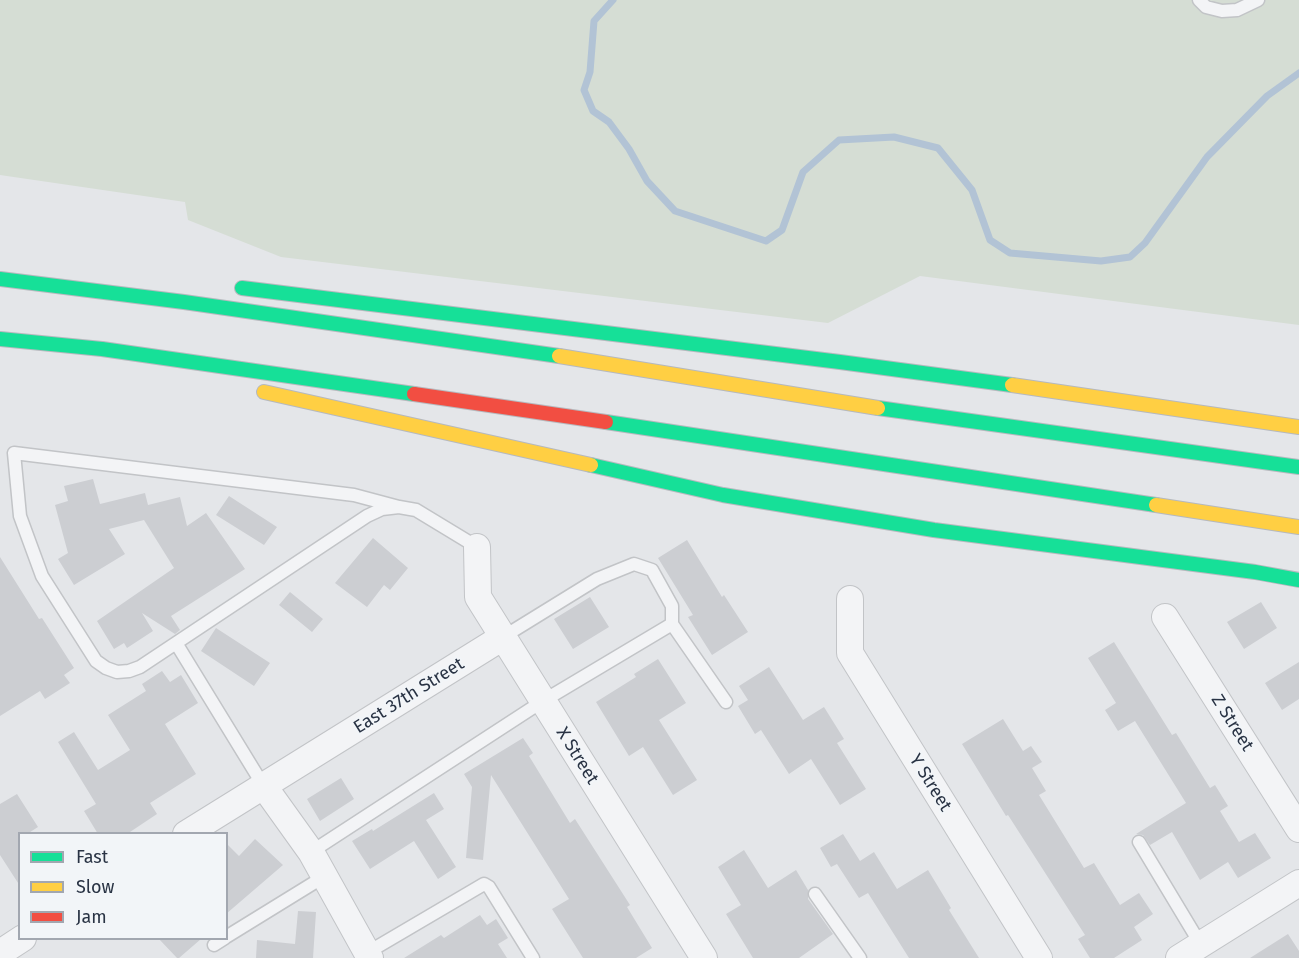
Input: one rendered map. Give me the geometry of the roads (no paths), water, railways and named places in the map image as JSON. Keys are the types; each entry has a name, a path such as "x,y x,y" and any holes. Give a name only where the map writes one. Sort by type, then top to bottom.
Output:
{"highway":[{"path":"0,279 173,300 545,354 830,401 1299,467"},
{"path":"225,286 840,362 1299,427"},
{"path":"0,339 125,353 849,457 1299,527"},
{"path":"45,344 194,376"},
{"path":"250,389 723,495 923,528 1299,580"}],"street":[{"name":"X Street","path":"477,547 478,597 704,958"},
{"name":"Y Street","path":"850,599 850,653 1040,958"},
{"name":"Z Street","path":"1165,617 1299,829"},
{"name":"East 37th Street","path":"189,832 503,637"},
{"path":"263,785 311,852 365,956"},
{"path":"1179,958 1299,884"},
{"path":"0,953 21,940"}],"lane":[{"path":"1199,0 1206,8 1222,11 1237,10 1258,0"},
{"path":"399,507 382,509 367,516 140,667 117,672 96,661 42,576 20,516 14,453 354,495 416,510 477,547"},
{"name":"East 37th Street","path":"503,637 597,579 634,564 652,570 672,606 672,624"},
{"path":"311,852 543,701 672,624 726,702"},
{"path":"176,643 263,785"},
{"path":"1139,842 1201,945"},
{"path":"228,937 325,876"},
{"path":"365,956 484,884 489,887 533,958"},
{"path":"815,894 860,958"},
{"path":"214,945 223,940"}],"waterway":[{"path":"613,0 594,21 590,72 584,90 593,111 609,122 629,149 647,181 675,211 766,241 782,230 803,172 839,140 894,137 938,148 972,190 990,240 1010,253 1101,261 1130,257 1145,243 1207,157 1267,96 1299,73"}]}
